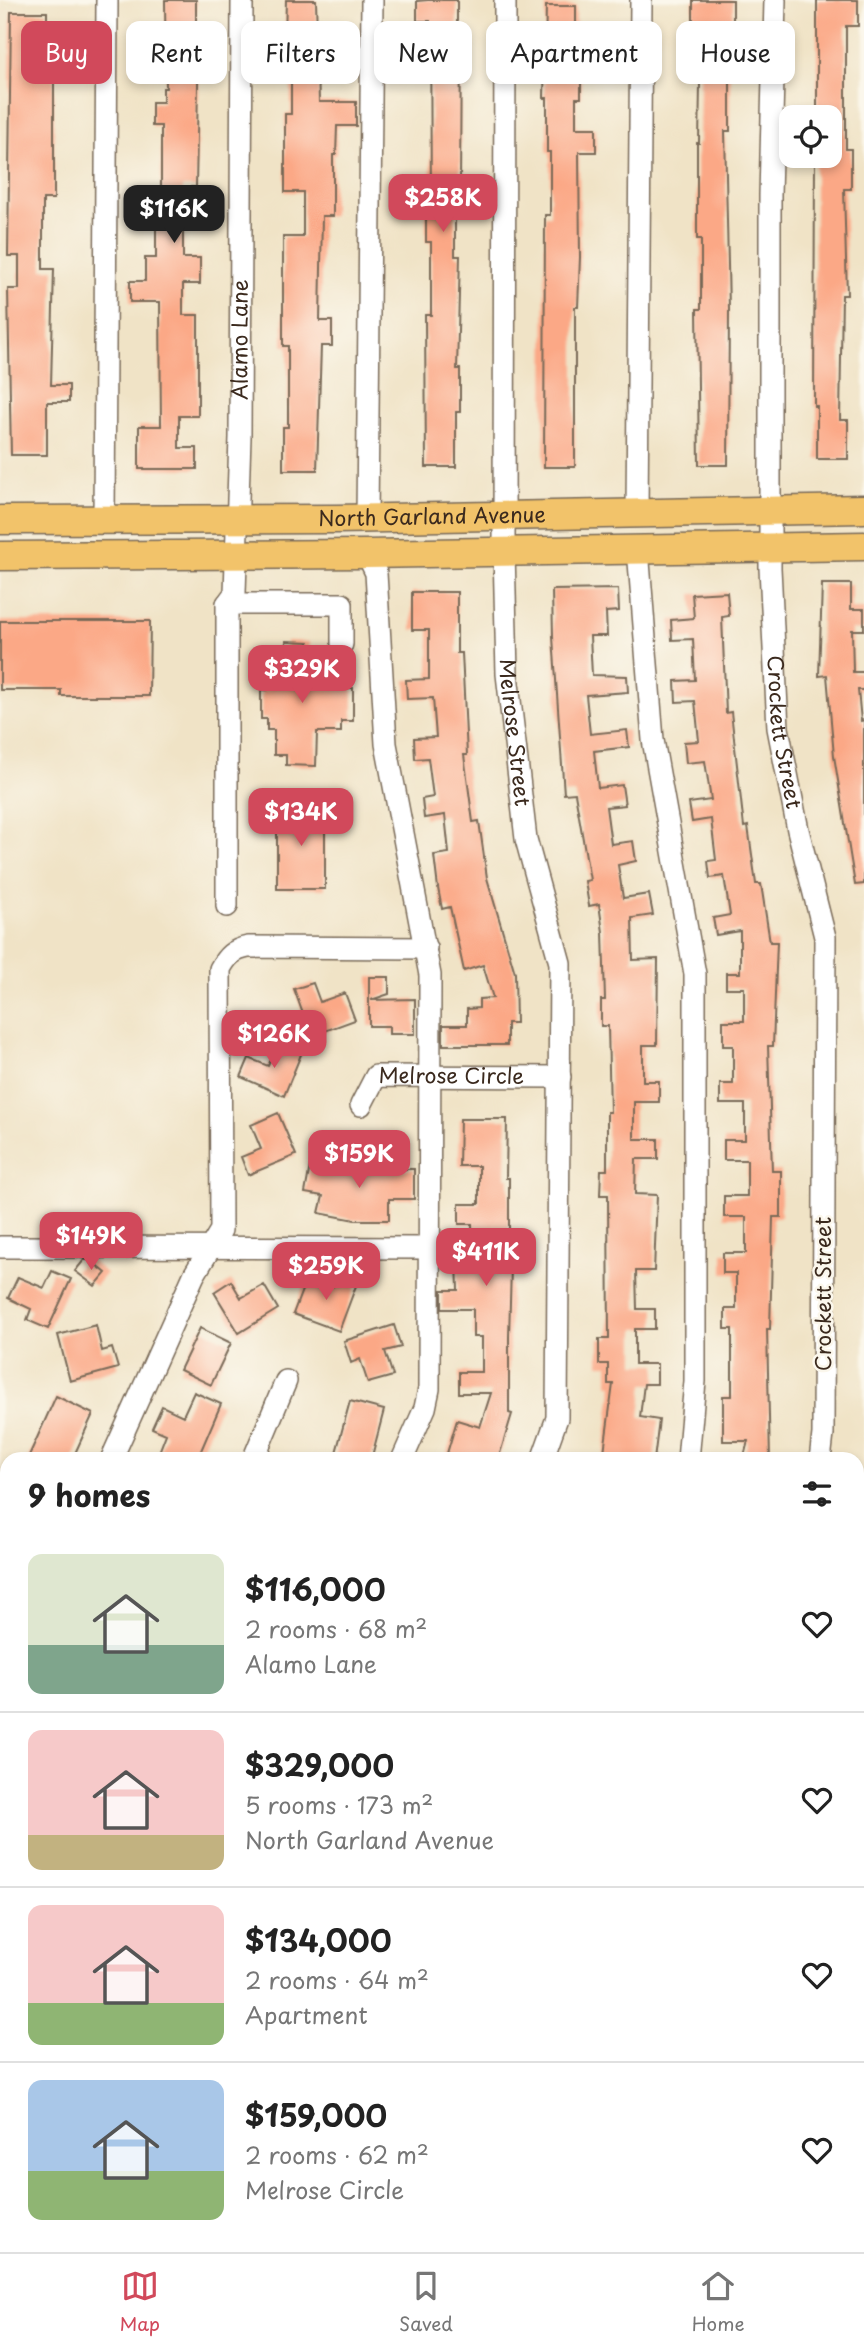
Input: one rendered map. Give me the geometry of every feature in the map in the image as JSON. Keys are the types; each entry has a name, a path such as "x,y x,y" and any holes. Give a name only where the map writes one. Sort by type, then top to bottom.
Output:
{"main road":[{"name":"North Garland Avenue","path":"0,520 104,522 367,519 864,509"},
{"name":"North Garland Avenue","path":"0,556 367,554 864,546"}],"street":[{"path":"104,522 107,0"},
{"name":"Alamo Lane","path":"227,906 227,604 235,593 240,437 242,0"},
{"path":"367,519 372,0"},
{"name":"Melrose Street","path":"505,0 504,551 507,674 526,839 560,963 557,1418 545,1452"},
{"path":"637,514 641,0"},
{"name":"Crockett Street","path":"775,0 769,548 778,728 798,830 825,937 821,1452"},
{"path":"638,550 653,740 695,974 695,1381 689,1452"},
{"path":"367,554 376,573 386,744 395,804 430,975 429,1389 425,1408 406,1452"},
{"path":"227,604 342,604 342,644"},
{"path":"115,1452 194,1275 221,1230 220,969 226,959 237,949 248,947 426,948"},
{"name":"Melrose Circle","path":"361,1105 376,1076 560,1077"},
{"path":"0,1247 429,1248"},
{"path":"256,1452 286,1381"}],"building":[{"path":"165,0 196,0 196,21 165,21"},
{"path":"286,0 316,0 317,21 285,21"},
{"path":"457,0 457,21 417,21 417,1"},
{"path":"693,0 733,0 733,21 693,21"},
{"path":"817,0 858,0 858,26 846,26 846,149 851,149 851,189 844,189 847,295 842,295 840,420 848,420 848,459 817,459 817,406 814,406 815,168 842,168 842,105 817,105"},
{"path":"546,6 576,6 576,21 546,21"},
{"path":"11,12 47,12 47,21 21,21 21,84 54,84 54,199 43,199 43,269 54,269 51,385 69,385 69,402 47,402 47,455 11,455 8,289 19,289 19,256 8,256"},
{"path":"166,84 198,84 196,187 183,187 183,258 200,258 200,284 183,284 183,315 198,315 198,416 179,416 179,448 197,448 197,469 139,469 139,426 161,426 160,302 130,302 130,281 145,281 145,258 156,258 156,224 144,224 144,201 161,201 161,126 152,126 152,102 163,102 163,88 166,88"},
{"path":"291,84 318,84 319,102 356,102 356,126 337,126 336,155 333,155 333,216 322,216 320,321 332,321 332,346 321,346 317,470 283,470 283,427 288,427 288,346 283,346 283,237 303,237 303,192 285,192 285,114 291,114"},
{"path":"430,84 461,84 460,187 455,187 455,256 460,256 457,369 460,369 460,412 456,412 456,467 426,467 425,315 431,315 431,242 426,242 426,201 431,201"},
{"path":"544,84 581,84 581,98 576,98 576,128 596,128 596,152 579,152 580,257 578,307 575,307 575,467 544,467 545,215 550,215 550,152 547,152 547,98 544,98"},
{"path":"700,84 730,84 730,131 725,131 729,309 728,465 699,465"},
{"path":"822,584 851,584 851,609 864,609 864,630 852,630 853,672 864,672 864,690 858,690 861,721 864,720 864,884 855,885 834,756 827,675 819,676"},
{"path":"618,589 619,611 606,612 607,636 590,636 592,675 627,676 628,692 586,695 590,734 627,730 629,747 594,751 598,788 622,785 625,805 606,807 611,844 633,841 636,861 618,865 623,898 649,894 653,915 632,918 633,960 658,959 657,1045 643,1045 643,1081 659,1081 659,1102 634,1102 634,1139 658,1139 658,1159 636,1159 635,1194 657,1195 654,1271 636,1271 637,1309 655,1309 655,1329 635,1329 635,1364 657,1364 657,1384 644,1384 640,1417 659,1420 655,1452 604,1452 613,1384 608,1384 608,1364 599,1364 599,1339 609,1339 608,1195 600,1195 601,1170 607,1170 607,1112 610,1112 608,1026 601,1026 601,1000 605,1000 603,932 599,904 589,906 585,881 590,880 575,793 564,794 552,590"},
{"path":"412,592 457,592 457,653 462,653 467,755 464,755 473,822 479,821 487,878 515,973 516,1023 507,1023 507,1045 443,1045 443,1025 467,1025 467,1009 479,1008 479,999 493,998 483,965 464,971 450,907 442,909 434,855 449,853 445,815 424,818 422,799 433,797 428,758 415,759 414,738 436,737 433,698 407,699 406,680 429,679 429,630 412,630"},
{"path":"727,592 729,616 722,617 726,713 731,712 744,827 748,826 756,884 761,884 770,942 777,942 773,1046 768,1046 772,1171 781,1171 781,1217 773,1217 770,1329 767,1329 770,1452 745,1452 748,1441 723,1441 723,1396 732,1396 732,1329 725,1329 725,1309 736,1309 736,1273 723,1273 723,1253 746,1253 746,1217 724,1217 724,1196 747,1196 747,1160 724,1160 724,1140 745,1140 745,1104 720,1104 720,1084 733,1084 733,1046 723,1046 723,1021 744,1021 744,988 726,988 726,973 740,973 740,931 716,935 713,918 730,915 724,876 710,878 708,861 716,860 711,819 692,822 689,803 711,800 705,761 686,763 684,742 699,741 695,701 676,702 675,681 695,680 693,639 672,640 671,620 694,618 692,594"},
{"path":"0,621 150,621 149,696 61,696 61,690 0,690"},
{"path":"286,641 309,642 309,653 318,653 318,688 353,688 353,721 341,721 341,732 317,732 316,766 286,765 286,755 274,755 274,730 267,730 267,719 261,719 261,690 267,690 267,679 275,679 276,652 286,652"},
{"path":"277,808 325,808 325,889 277,889"},
{"path":"369,977 389,977 389,994 371,1000 415,999 415,1034 389,1034 389,1026 369,1026"},
{"path":"313,983 320,1002 345,993 355,1020 311,1036 294,989"},
{"path":"279,1042 302,1052 284,1096 241,1077 249,1058 268,1066"},
{"path":"278,1113 296,1155 248,1175 241,1157 261,1149 251,1125"},
{"path":"460,1119 507,1119 506,1178 509,1178 509,1232 512,1232 509,1413 512,1414 500,1452 447,1452 457,1420 480,1427 491,1393 459,1393 459,1372 482,1372 482,1337 473,1337 473,1309 442,1309 442,1290 458,1290 457,1261 473,1260 472,1224 459,1224 459,1204 479,1204 479,1166 459,1166"},
{"path":"311,1160 357,1169 414,1169 414,1199 389,1199 389,1220 355,1220 319,1213 323,1196 305,1193"},
{"path":"84,1260 90,1260 106,1273 95,1286 75,1271"},
{"path":"52,1271 71,1279 48,1329 27,1320 31,1309 8,1298 18,1277 44,1288"},
{"path":"337,1275 357,1283 339,1331 293,1314 307,1277 333,1286"},
{"path":"231,1281 241,1298 264,1285 278,1309 239,1333 214,1292"},
{"path":"96,1325 102,1351 112,1348 118,1368 70,1381 58,1335"},
{"path":"394,1325 401,1347 385,1351 393,1376 368,1383 360,1359 351,1363 344,1341"},
{"path":"200,1328 231,1343 211,1385 180,1370"},
{"path":"194,1392 221,1404 200,1452 159,1452 166,1434 152,1428 162,1406 183,1416"},
{"path":"56,1396 93,1414 76,1452 31,1452"},
{"path":"350,1401 384,1410 373,1452 336,1452"}]}
